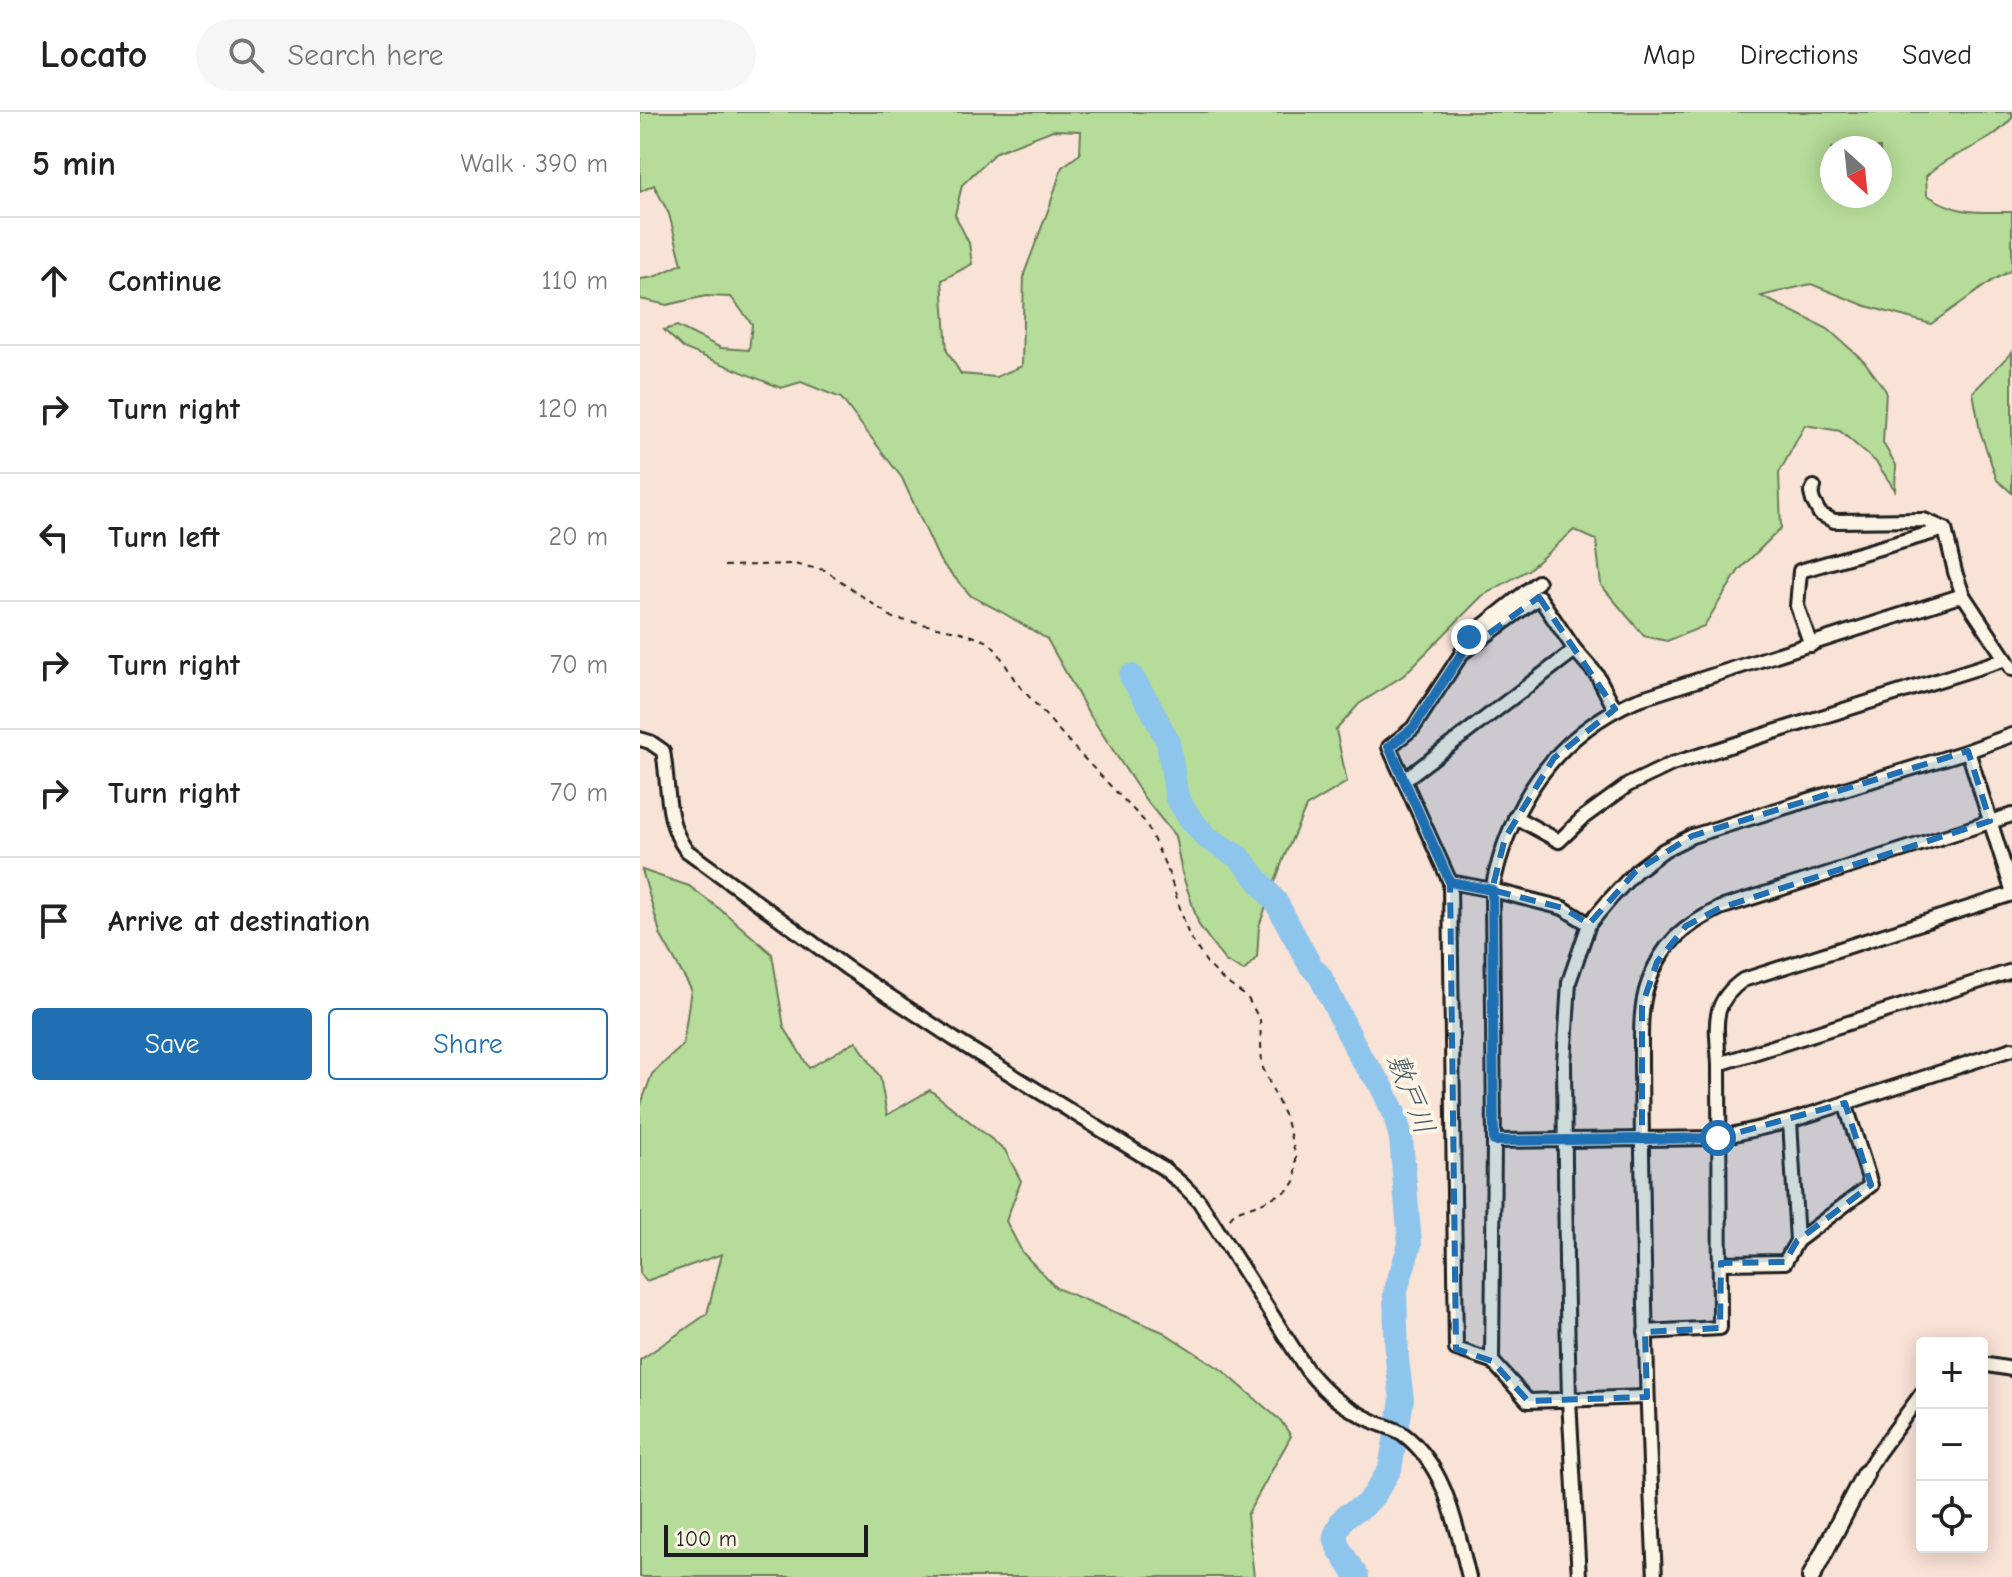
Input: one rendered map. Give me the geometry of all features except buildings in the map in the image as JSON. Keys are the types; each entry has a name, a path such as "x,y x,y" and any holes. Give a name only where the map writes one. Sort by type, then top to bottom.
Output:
{"street":[{"path":"1814,487 1811,493 1820,514 1834,521 1924,520 1945,529"},
{"path":"1515,817 1559,841 1584,817 1628,785 1672,764 2009,664 1963,595 1945,529"},
{"path":"1811,645 1797,606 1800,571 1945,529"},
{"path":"1538,582 1469,637 1462,653 1413,728 1389,747 1450,882 1456,1349 1492,1361 1528,1401 1647,1397"},
{"path":"1492,1361 1492,890 1498,858 1515,817 1554,758 1582,731 1615,709 1963,595"},
{"path":"1462,653 1539,597 1575,650 1597,675 1615,709"},
{"path":"1404,780 1575,650"},
{"path":"1579,1577 1569,1400 1564,1063 1569,982 1589,924 1636,871 1664,850 1692,836 2012,735"},
{"path":"640,739 663,751 673,824 686,850 895,1000 1163,1168 1199,1201 1307,1370 1324,1391 1354,1411 1402,1433 1426,1455 1446,1495 1469,1577"},
{"path":"1645,1332 1720,1328 1717,1020 1720,1004 1730,990 1743,980 2012,892 1968,751"},
{"path":"1655,1577 1645,1332 1642,1006 1657,962 1666,947 1686,926 1720,908 2012,815"},
{"path":"1450,882 1563,908 1589,924"},
{"path":"1719,1064 2012,971"},
{"path":"1494,1141 1718,1138 1790,1121 2012,1049"},
{"path":"1721,1263 1785,1262 1797,1241 1871,1185 1845,1103"},
{"path":"1790,1121 1797,1241"},
{"path":"1988,1365 2012,1369"},
{"path":"1811,1577 1865,1474 1916,1401"}],"path":[{"path":"724,566 793,564 825,570 893,618 961,632 989,642 1016,682 1146,823 1168,871 1189,936 1223,980 1247,997 1260,1020 1262,1066 1285,1117 1296,1156 1296,1180 1290,1189 1235,1212 1218,1230"}],"highlighted area":[{"path":"1539,597 1615,709 1554,758 1505,838 1492,890 1563,908 1589,924 1636,871 1692,836 1968,751 1990,821 1720,908 1686,926 1657,962 1642,1006 1642,1140 1718,1138 1845,1103 1871,1185 1797,1241 1785,1262 1721,1263 1720,1328 1645,1332 1647,1397 1528,1401 1492,1361 1456,1349 1450,882 1389,747 1413,728 1462,653"}],"green space":[{"path":"640,112 2012,112 2012,118 1992,136 1946,161 1926,176 1927,195 1949,206 1968,211 2012,212 2012,270 1931,324 1866,306 1811,284 1761,296 1828,329 1864,361 1886,391 1883,443 1896,465 1895,490 1876,462 1840,431 1805,425 1779,473 1781,528 1739,570 1704,626 1667,641 1644,636 1601,585 1596,540 1574,530 1528,570 1482,596 1404,675 1359,704 1336,730 1347,782 1306,807 1259,926 1257,957 1244,971 1225,961 1199,925 1182,873 1175,836 1145,799 1088,712 1047,639 971,596 940,561 902,478 841,398 801,382 781,388 683,348 664,330 677,326 721,348 749,350 752,324 731,297 706,296 667,305 640,299 640,279 654,277 682,264 669,214 654,185 640,192","holes":["1053,130 1081,131 1080,154 1062,167 1024,274 1022,366 996,377 961,374 947,351 942,280 972,264 969,243 955,215 962,185 996,152"]},
{"path":"2012,352 2012,493 1997,480 1980,431 1973,392"},
{"path":"642,870 689,886 772,954 784,1027 809,1068 856,1041 880,1077 887,1115 930,1090 1005,1150 1021,1181 1006,1221 1022,1252 1056,1288 1163,1332 1222,1370 1281,1421 1291,1436 1247,1515 1254,1577 640,1577 640,1360 707,1314 722,1254 646,1281 640,1273 640,1107 652,1074 683,1045 691,989 661,936"}],"waterway":[{"name":"敷戸川","path":"1131,676 1168,742 1177,798 1206,837 1240,858 1276,902 1310,965 1320,976 1361,1058 1381,1085 1401,1138 1410,1244 1395,1293 1402,1400 1390,1469 1364,1506 1341,1522 1335,1536 1338,1547 1357,1577"}],"route":[{"path":"1469,637 1462,653 1413,728 1389,747 1450,882 1492,890 1494,1141 1718,1138"}]}
